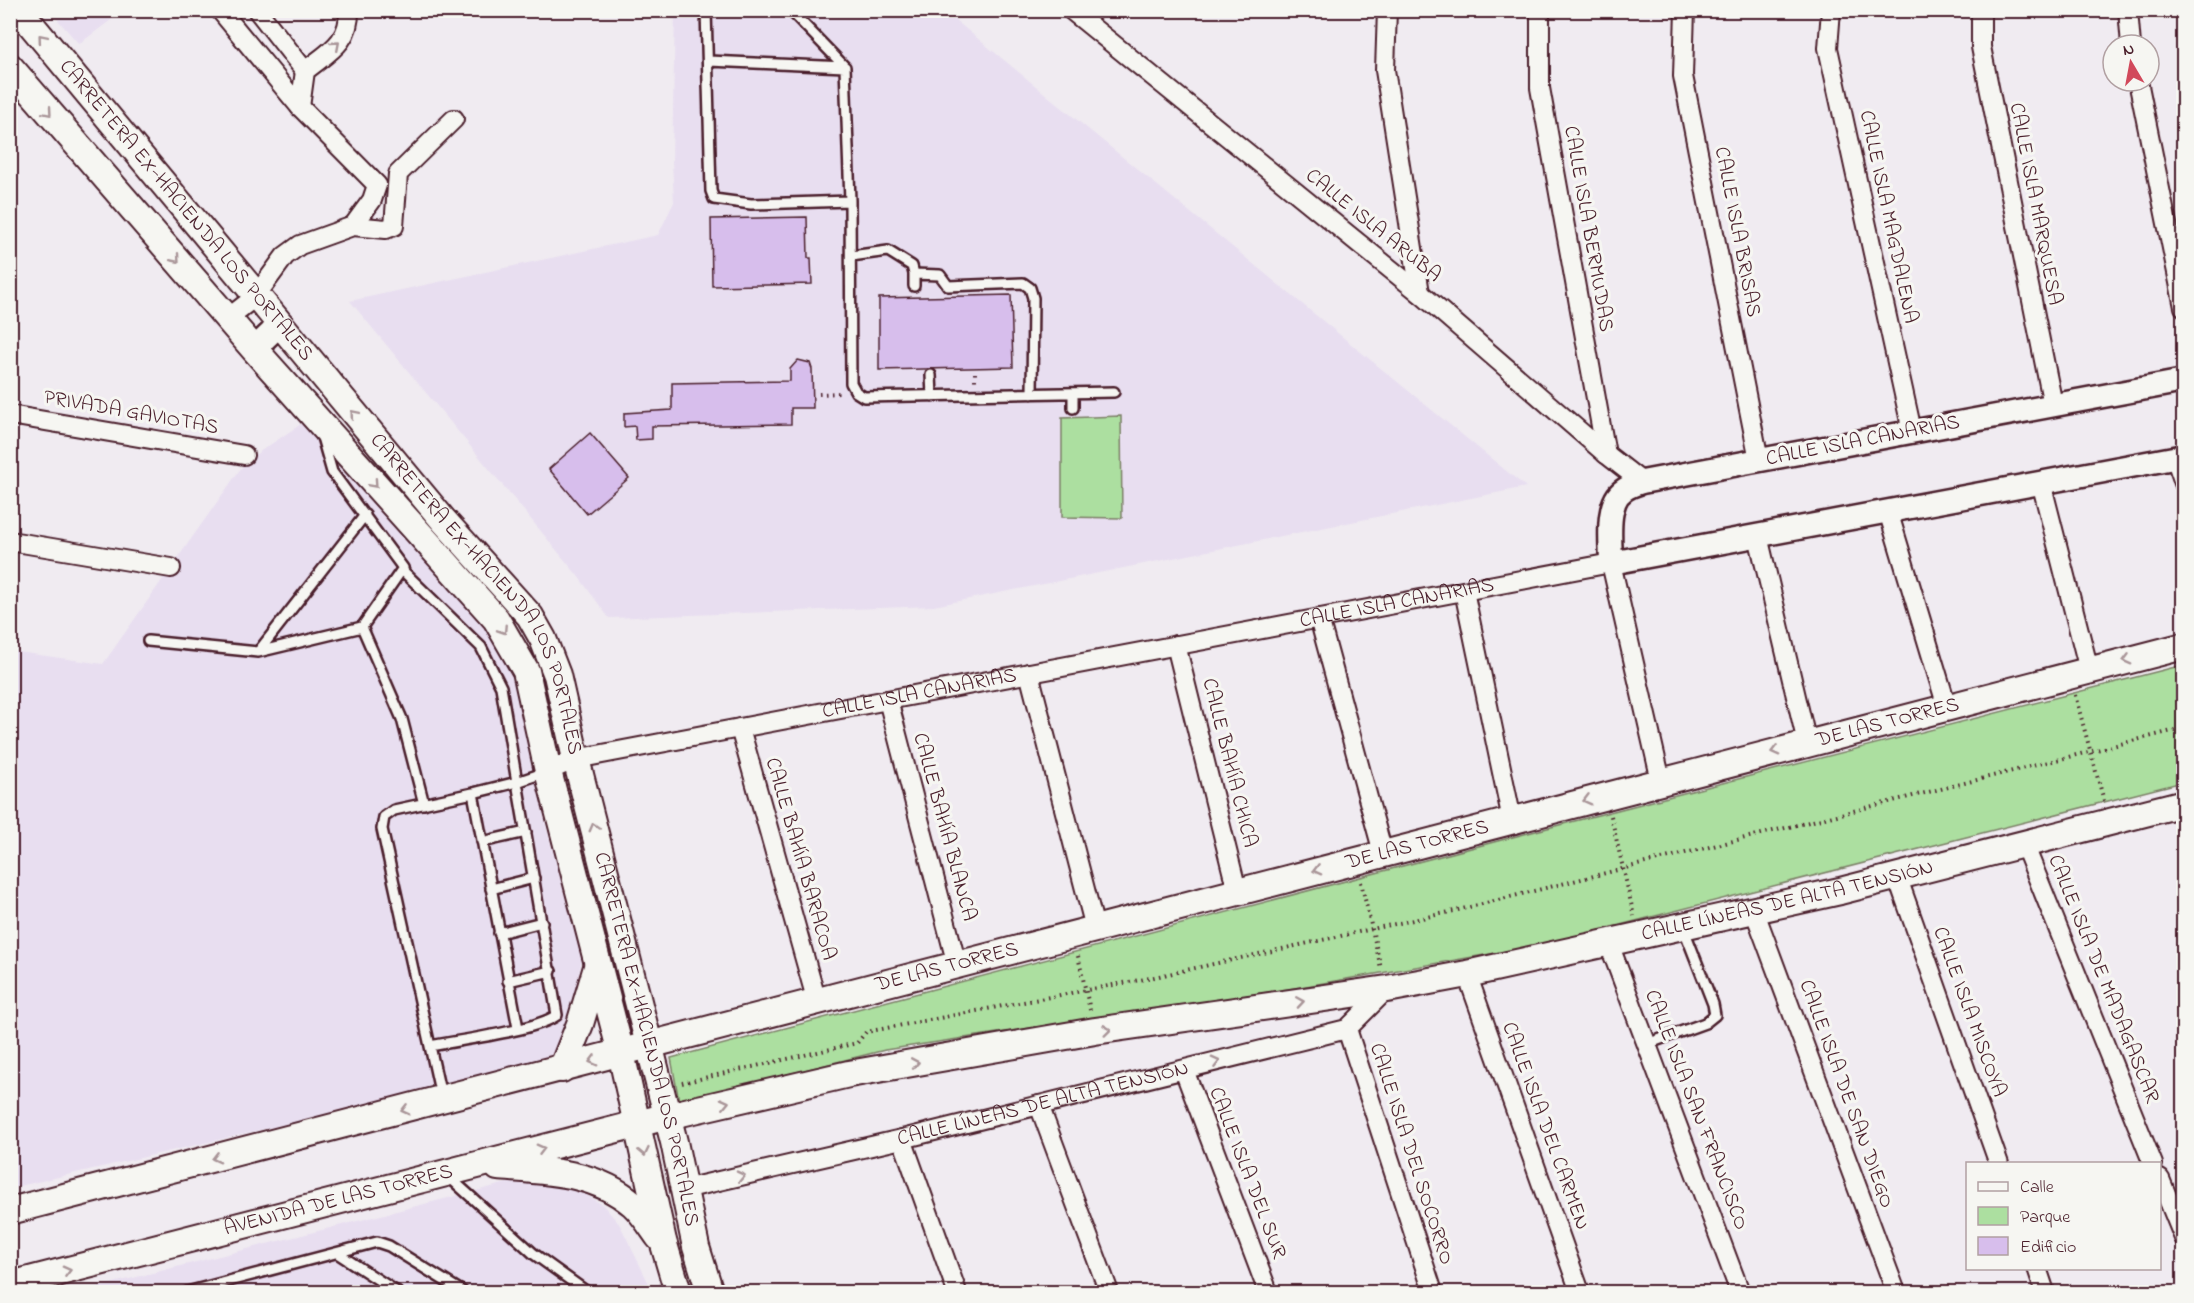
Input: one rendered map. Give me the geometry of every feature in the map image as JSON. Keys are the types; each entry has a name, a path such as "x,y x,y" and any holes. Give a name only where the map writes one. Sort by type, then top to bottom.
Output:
{"main road":[{"name":"CARRETERA EX-HACIENDA LOS PORTALES","path":"19,10 255,297 444,521 530,616 543,639 557,675 576,759 668,1116 698,1256 710,1293"},
{"name":"CARRETERA EX-HACIENDA LOS PORTALES","path":"10,67 20,90 228,318 496,620 526,671 548,771 621,1053 663,1241 678,1293"},
{"name":"DE LAS TORRES","path":"650,1046 1356,860 2184,646"},
{"name":"CALLE LÍNEAS DE ALTA TENSIÓN","path":"668,1116 849,1074 1095,1031 1387,989 1467,974 1639,938 1897,876 2184,803"},
{"path":"562,1069 584,1014 598,964"},
{"path":"10,1211 650,1046"},
{"name":"AVENIDA DE LAS TORRES","path":"10,1285 668,1116"},
{"path":"476,1166 569,1173 612,1188 635,1206 663,1241"}],"street":[{"path":"220,10 300,107 377,185"},
{"path":"257,10 305,71"},
{"path":"300,107 305,71 344,38 348,30 349,10"},
{"name":"CALLE ISLA ARUBA","path":"1071,10 1420,293 1606,454 1642,482"},
{"path":"1387,10 1385,70 1420,293"},
{"name":"CALLE ISLA BERMUDAS","path":"1540,10 1540,88 1606,454"},
{"name":"CALLE ISLA BRISAS","path":"1685,10 1683,76 1759,460"},
{"name":"CALLE ISLA MAGDALENA","path":"1831,10 1828,48 1912,431"},
{"name":"CALLE ISLA MARQUESA","path":"1981,10 1981,47 2053,405"},
{"path":"2128,10 2130,33"},
{"path":"2140,93 2184,307"},
{"path":"353,226 372,200 377,185 398,174 454,119"},
{"path":"228,318 255,297 285,256 300,245 353,226 386,229 394,226 398,174"},
{"path":"254,349 279,325"},
{"name":"CALLE ISLA CANARIAS","path":"548,771 576,759 1611,563 1612,513 1617,498 1623,490 1642,482 2184,381"},
{"name":"PRIVADA GAVIOTAS","path":"10,416 244,455"},
{"path":"1661,781 1611,563 2180,456 2184,483"},
{"path":"2042,482 2080,673"},
{"path":"1888,511 1947,707"},
{"path":"1758,536 1807,743"},
{"path":"10,541 171,568"},
{"path":"1464,591 1512,820"},
{"path":"1319,618 1383,853"},
{"name":"CALLE BAHÍA CHICA","path":"1176,645 1238,891"},
{"path":"1029,673 1084,931"},
{"name":"CALLE BAHÍA BLANCA","path":"888,700 957,965"},
{"name":"CALLE BAHÍA BARACOA","path":"740,728 817,1002"},
{"name":"CALLE ISLA DE MADAGASCAR","path":"2024,844 2152,1162"},
{"name":"CALLE ISLA MISCOYA","path":"1897,876 1998,1162"},
{"name":"CALLE ISLA DE SAN DIEGO","path":"1754,910 1896,1293"},
{"name":"CALLE ISLA SAN FRANCISCO","path":"1609,944 1740,1293"},
{"name":"CALLE ISLA DEL CARMEN","path":"1467,974 1580,1293"},
{"path":"1347,1029 1387,989"},
{"name":"CALLE LÍNEAS DE ALTA TENSIÓN","path":"684,1189 902,1139 1347,1029"},
{"name":"CALLE ISLA DEL SOCORRO","path":"1347,1029 1434,1293"},
{"name":"CALLE ISLA DEL SUR","path":"1184,1070 1268,1293"},
{"path":"1039,1105 1109,1293"},
{"path":"902,1139 957,1293"},
{"path":"2161,1181 2184,1238"},
{"path":"2037,1270 2045,1293"}],"lane":[{"path":"706,10 711,191 714,200 751,204 850,201"},
{"path":"790,10 845,67 850,201 851,383 856,392 864,397 1114,392"},
{"path":"709,61 845,67"},
{"path":"851,256 888,251 912,266 914,286"},
{"path":"914,274 940,275 948,286 1023,283 1030,288 1033,298 1032,394"},
{"path":"931,375 932,396"},
{"path":"1073,393 1073,408"},
{"path":"317,419 332,472 365,515 402,570 481,646 501,687 557,1015 551,1019 518,1028 430,1046"},
{"path":"258,652 365,515"},
{"path":"148,641 258,652 362,627 402,570"},
{"path":"362,627 402,719 424,804"},
{"path":"442,1100 382,829 384,817 394,810 517,782 548,771"},
{"path":"473,793 518,1028"},
{"path":"482,842 526,832"},
{"path":"491,888 534,878"},
{"path":"499,933 542,922"},
{"path":"1647,1044 1705,1023 1715,1015 1713,1004 1683,927"},
{"path":"508,981 551,971"},
{"path":"446,1173 534,1254 587,1293"},
{"path":"187,1293 384,1242 463,1293"},
{"path":"337,1253 397,1293"}],"path":[{"path":"819,394 856,392"},
{"path":"2080,673 2091,752 2109,822"},
{"path":"661,1088 857,1043 866,1032 1086,990 1372,929 1623,869 2184,728"},
{"path":"1606,795 1639,938"},
{"path":"1356,860 1387,989"},
{"path":"1084,931 1086,990 1095,1031"}],"shaded area":[{"path":"50,11 123,11 79,44"},
{"path":"675,11 944,11 1526,487 934,606 609,618 578,576 350,301 658,235 674,202 672,161"},
{"path":"304,422 452,584 505,649 520,698 545,822 582,959 569,1023 546,1064 11,1188 11,651 103,664 246,461"},
{"path":"507,1183 546,1183 576,1189 603,1205 620,1225 653,1292 78,1292"}],"green space":[{"path":"1121,416 1122,518 1062,517 1062,418"},
{"path":"2183,665 2183,782 1541,945 1289,989 885,1050 679,1101 671,1058 1532,832"}],"building":[{"path":"807,217 808,258 811,258 812,284 712,286 711,219"},
{"path":"1011,295 1013,367 879,370 879,298"},
{"path":"798,360 810,363 812,369 813,408 791,408 791,424 652,426 652,439 636,440 635,426 624,427 624,413 672,410 672,383 790,381 790,369"},
{"path":"590,433 629,478 587,514 549,469"}]}
